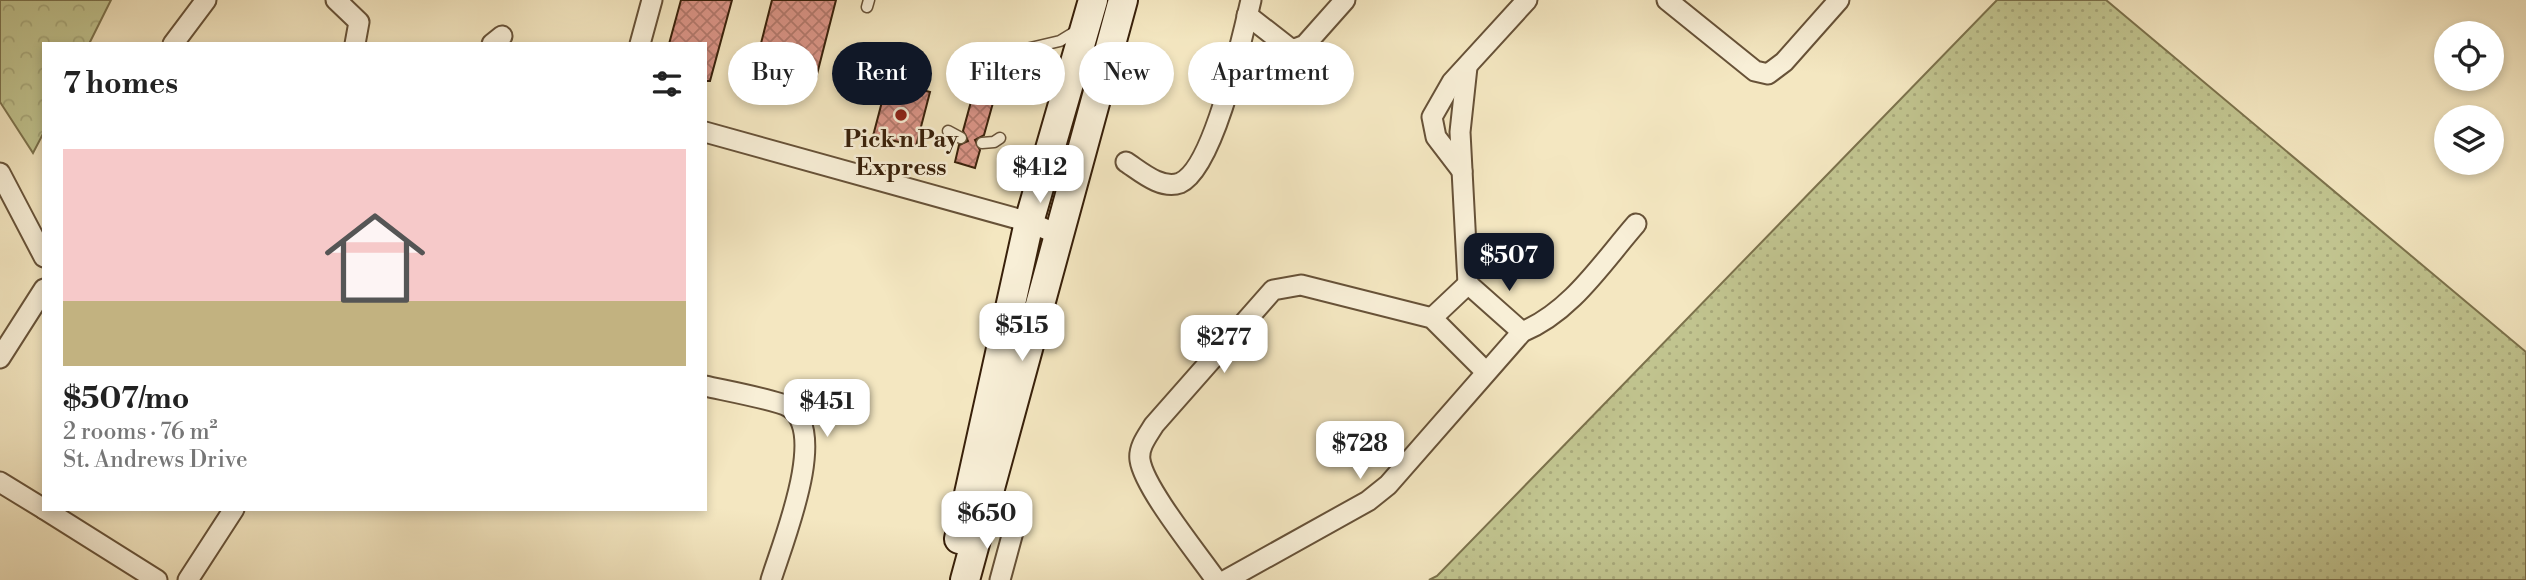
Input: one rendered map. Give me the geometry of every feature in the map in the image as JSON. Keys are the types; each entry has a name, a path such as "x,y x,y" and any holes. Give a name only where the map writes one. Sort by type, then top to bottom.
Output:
{"main road":[{"path":"965,580 1057,234 1123,0"},
{"path":"1065,100 1090,11"},
{"path":"951,580 973,466 1029,222 1064,105"}],"street":[{"path":"174,42 206,0"},
{"path":"337,0 359,22 355,42"},
{"path":"641,42 652,0"},
{"path":"1126,162 1164,183 1180,183 1199,165 1210,147 1249,7 1293,50 1305,45 1345,0"},
{"path":"1462,171 1436,137 1432,117 1452,82 1527,0"},
{"path":"1667,0 1755,71 1768,74 1784,62 1839,0"},
{"path":"1466,67 1461,104 1468,284 1522,332"},
{"path":"707,133 1029,222 1057,234"},
{"path":"0,173 42,253"},
{"path":"1226,580 1368,500 1404,470 1522,332 1540,325 1561,309 1636,224"},
{"path":"1432,318 1468,284"},
{"path":"1216,580 1144,472 1140,459 1141,449 1154,425 1273,290 1301,285 1432,318 1486,372"},
{"path":"0,358 42,292"},
{"path":"707,386 789,407 802,422 807,441 804,466 771,580"},
{"path":"0,482 42,508"},
{"path":"47,511 157,580"},
{"path":"188,580 233,511"},
{"path":"1000,580 1013,532"}],"lane":[{"path":"1056,42 1060,41 1090,11"},
{"path":"948,131 961,138"},
{"path":"982,143 994,142 1000,138"}],"green space":[{"path":"0,0 111,0 90,42 42,42 42,136 33,153 0,102"},
{"path":"1997,0 2106,0 2526,352 2526,580 1429,580 1437,576"}],"building":[{"path":"681,0 732,0 710,81 707,81 707,42 670,42"},
{"path":"772,0 836,0 818,70 818,42 761,42"},
{"path":"881,105 927,105 916,146 873,136"},
{"path":"970,105 992,105 984,135 975,140 980,150 975,168 955,162 959,145 968,141 963,131"}],"place":[{"name":"Pick n Pay Express","path":"901,115"}]}
